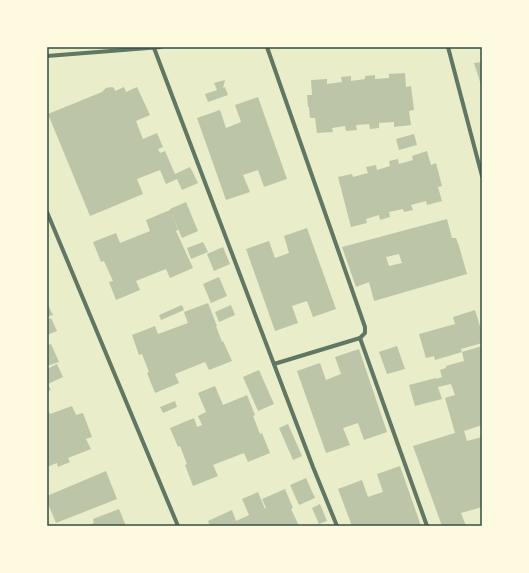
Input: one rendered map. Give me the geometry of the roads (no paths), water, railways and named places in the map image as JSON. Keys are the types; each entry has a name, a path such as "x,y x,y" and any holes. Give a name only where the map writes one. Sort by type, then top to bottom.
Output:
{"street":[{"path":"47,56 161,47"},
{"path":"267,47 365,327 365,334 360,338 274,364"},
{"path":"448,47 482,176"},
{"path":"154,48 313,467 337,526"},
{"path":"47,212 178,526"},
{"path":"360,338 427,526"}]}
